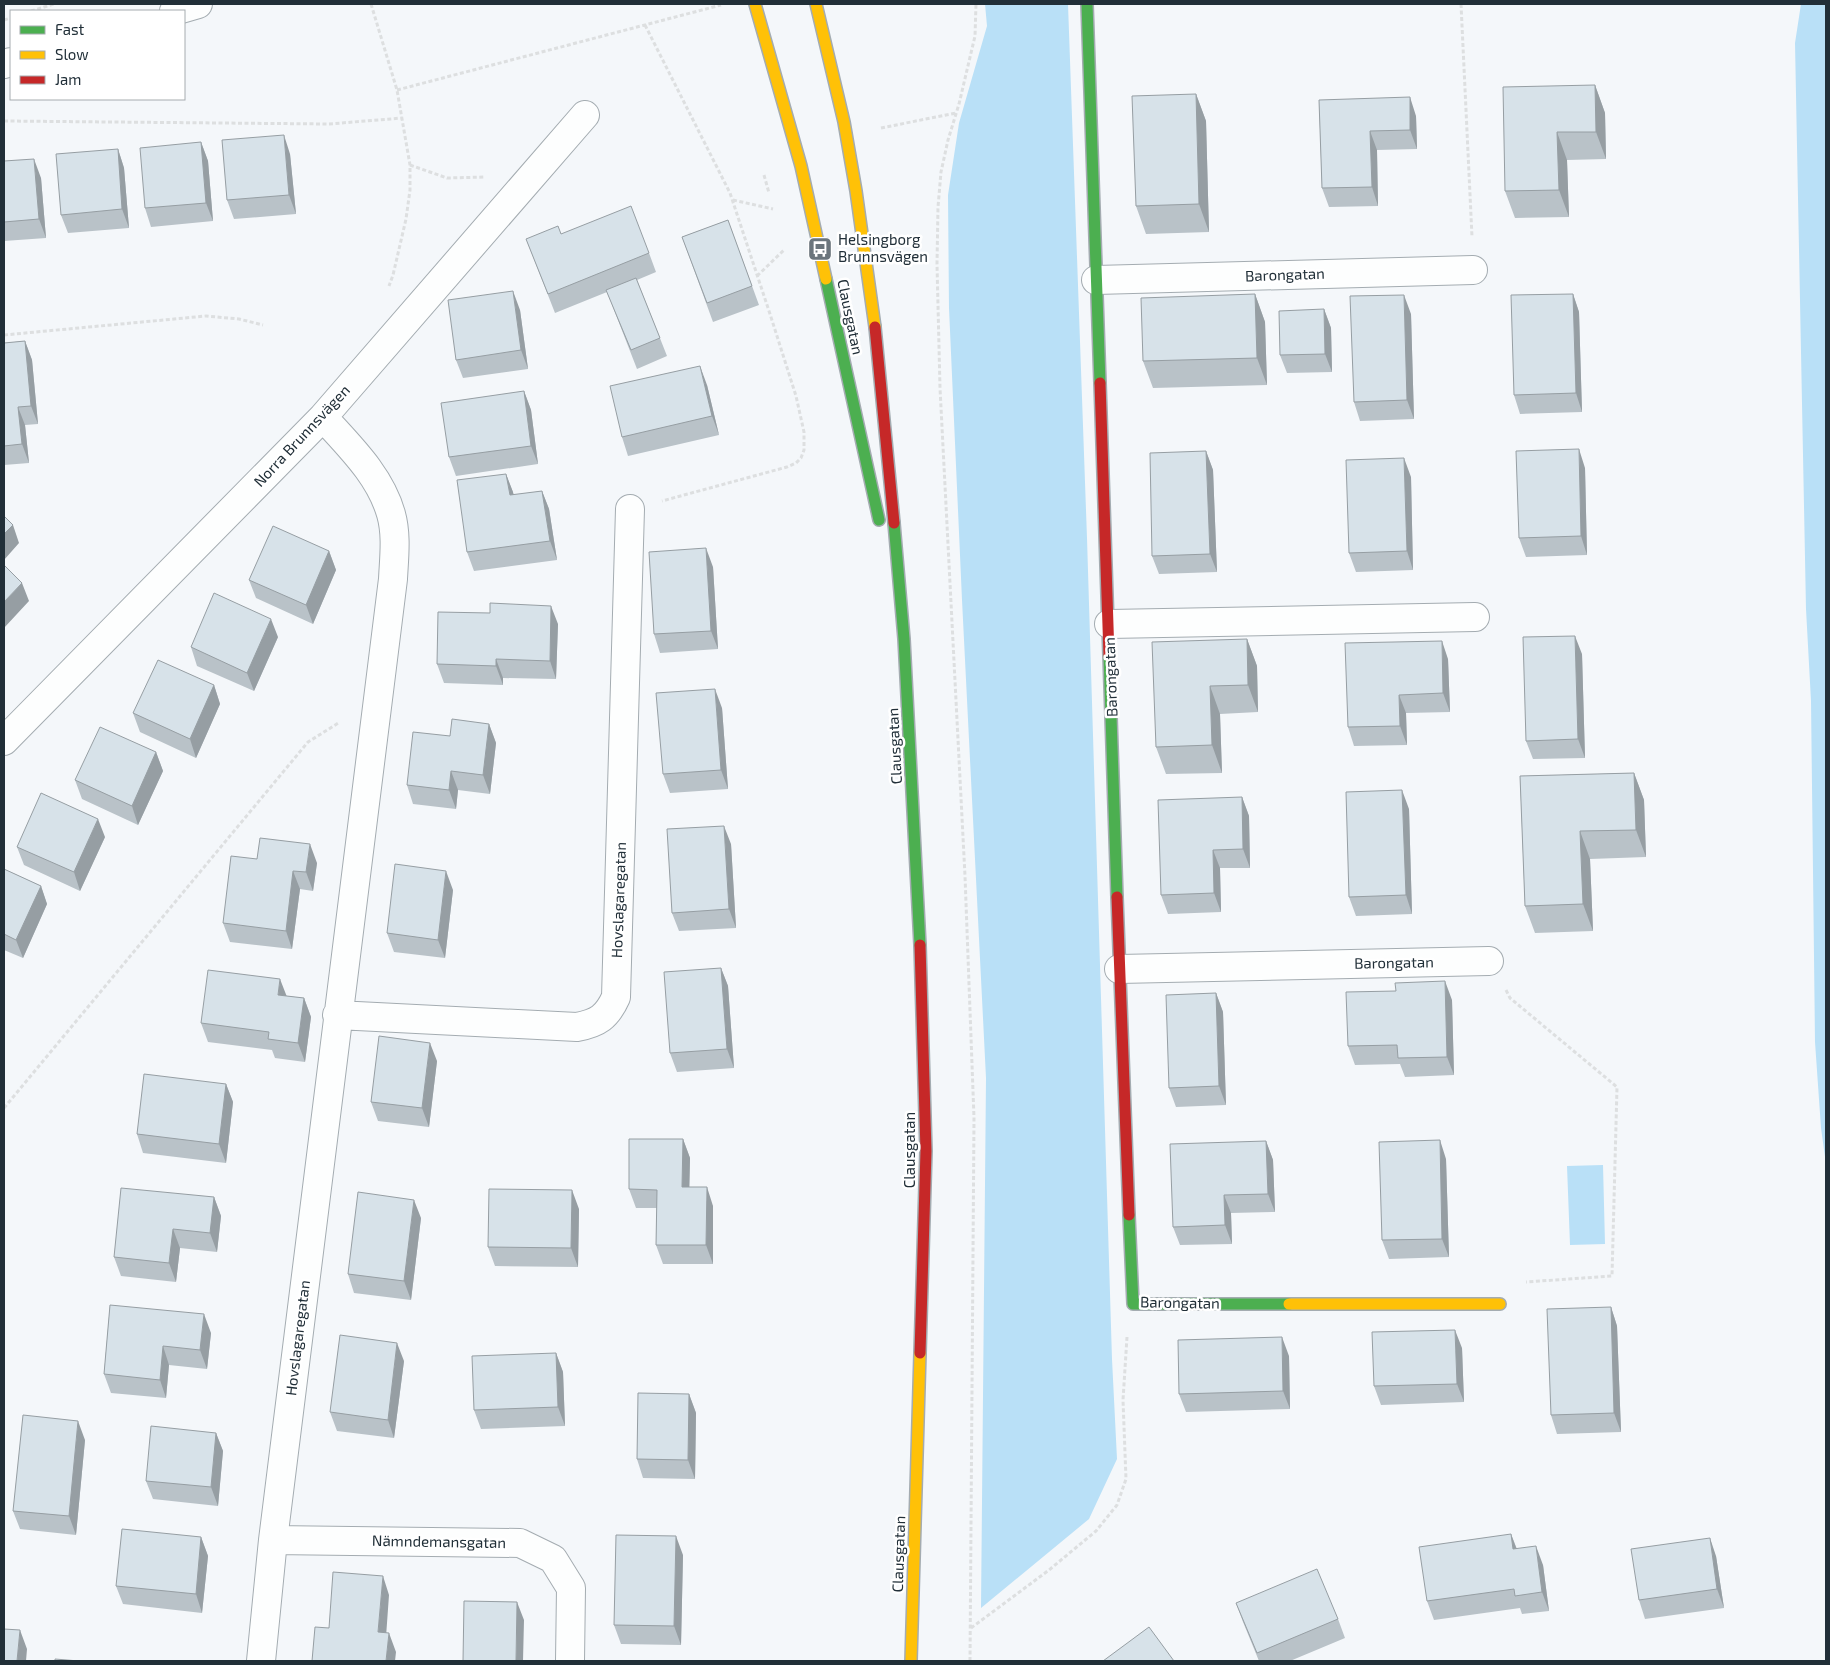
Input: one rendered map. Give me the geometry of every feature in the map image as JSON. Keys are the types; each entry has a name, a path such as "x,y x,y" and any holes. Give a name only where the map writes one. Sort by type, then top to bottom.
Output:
{"main road":[{"name":"Clausgatan","path":"755,4 801,166 881,532"},
{"name":"Clausgatan","path":"816,4 844,122 856,191 878,356 904,639 919,901 926,1151 911,1661"},
{"name":"Barongatan","path":"1087,4 1133,1304 1500,1304"},
{"name":"Clausgatan","path":"885,552 904,639"}],"street":[{"path":"177,10 198,4"},
{"name":"Norra Brunnsvägen","path":"4,741 323,417 585,115"},
{"name":"Barongatan","path":"1096,280 1473,270"},
{"name":"Hovslagaregatan","path":"261,1661 273,1540 337,1015 393,579 395,546 391,515 380,486 360,458 323,417"},
{"name":"Hovslagaregatan","path":"337,1015 577,1027 592,1024 602,1018 611,1008 616,997 630,510"},
{"name":"Barongatan","path":"1109,624 1475,617"},
{"name":"Barongatan","path":"1120,969 1489,961"},
{"name":"Nämndemansgatan","path":"273,1540 520,1542 553,1558 571,1588 570,1661"}],"path":[{"path":"34,10 54,4"},
{"path":"371,4 397,90 410,165 410,190 406,219 393,275 387,291"},
{"path":"397,90 724,4"},
{"path":"970,1661 974,1118 965,876 940,398 937,264 941,172 975,36 976,4"},
{"path":"1461,4 1473,270"},
{"path":"630,510 787,467 802,458 804,450 804,432 796,396 730,193 645,25"},
{"path":"879,128 956,112"},
{"path":"4,122 329,124 402,118"},
{"path":"410,165 447,178 532,175"},
{"path":"732,200 774,209"},
{"path":"757,276 784,250"},
{"path":"4,335 206,316 239,318 263,326"},
{"path":"4,1108 308,742 334,725 376,710"},
{"path":"1500,1304 1518,1283 1612,1276 1617,1087 1510,998"},
{"path":"970,1628 1049,1570 1089,1537 1117,1505 1126,1480 1123,1400 1127,1334 1133,1304"}],"shaded area":[{"path":"985,4 1068,4 1087,538 1112,1359 1117,1459 1089,1519 981,1608 986,1078 949,308 948,195 959,123 987,26"},
{"path":"1801,4 1826,4 1826,1164 1821,1128 1815,1042 1811,701 1806,609 1795,43"},
{"path":"1603,1165 1605,1244 1570,1245 1567,1166"}],"building":[{"path":"1595,85 1596,132 1557,132 1559,190 1505,191 1503,87"},
{"path":"1196,94 1199,204 1136,206 1132,96"},
{"path":"1410,97 1410,130 1370,131 1372,187 1322,188 1319,100"},
{"path":"284,135 289,195 227,200 222,140"},
{"path":"201,142 206,203 145,208 140,148"},
{"path":"118,149 122,209 61,215 56,154"},
{"path":"34,159 39,219 4,222 4,161"},
{"path":"631,206 649,253 548,294 526,239 558,226 561,234"},
{"path":"728,220 752,286 707,303 682,237"},
{"path":"636,278 660,338 631,350 606,290"},
{"path":"513,291 521,350 456,360 448,300"},
{"path":"1255,294 1257,358 1143,361 1141,298"},
{"path":"1573,294 1576,393 1514,395 1511,295"},
{"path":"1404,295 1407,400 1354,402 1350,296"},
{"path":"1324,309 1325,354 1280,355 1279,311"},
{"path":"25,341 31,406 18,407 22,444 4,446 4,343"},
{"path":"700,366 712,416 622,437 610,386"},
{"path":"524,391 531,446 449,457 441,403"},
{"path":"1579,449 1581,536 1519,538 1516,451"},
{"path":"1206,451 1210,554 1152,556 1150,453"},
{"path":"1404,458 1407,551 1349,553 1346,460"},
{"path":"506,474 510,495 542,491 550,541 467,552 457,480"},
{"path":"4,516 13,525 4,534"},
{"path":"273,526 329,551 306,605 249,580"},
{"path":"706,548 711,631 654,634 649,552"},
{"path":"4,565 22,583 4,602"},
{"path":"214,593 271,619 247,673 191,647"},
{"path":"490,603 551,606 550,661 496,659 496,666 437,664 438,612 490,613"},
{"path":"1575,636 1578,739 1526,741 1523,637"},
{"path":"1247,639 1248,685 1210,686 1212,745 1156,747 1152,642"},
{"path":"1442,641 1443,693 1399,695 1400,726 1348,727 1345,643"},
{"path":"158,660 214,685 190,739 133,713"},
{"path":"715,689 721,770 663,774 656,693"},
{"path":"452,719 489,724 483,775 451,771 449,790 407,785 413,732 450,736"},
{"path":"100,727 156,752 132,806 75,780"},
{"path":"1634,773 1636,830 1580,831 1583,904 1525,906 1520,776"},
{"path":"1402,790 1406,895 1349,897 1346,792"},
{"path":"41,793 98,819 74,872 17,847"},
{"path":"1242,797 1243,849 1213,850 1214,893 1161,895 1158,800"},
{"path":"724,826 729,909 672,913 667,829"},
{"path":"260,838 310,844 306,872 293,871 286,931 223,923 231,856 257,859"},
{"path":"395,864 446,871 438,940 387,933"},
{"path":"4,869 41,886 16,940 4,934"},
{"path":"721,968 727,1049 670,1053 664,972"},
{"path":"208,970 280,979 278,995 304,998 298,1043 268,1039 269,1032 201,1023"},
{"path":"1445,981 1447,1057 1398,1058 1397,1045 1348,1046 1346,992 1396,991 1395,983"},
{"path":"1216,993 1219,1086 1169,1088 1166,995"},
{"path":"379,1036 430,1043 422,1108 371,1102"},
{"path":"144,1074 226,1084 219,1144 137,1134"},
{"path":"629,1139 683,1139 682,1187 707,1187 706,1245 656,1245 657,1190 629,1189"},
{"path":"1440,1140 1442,1239 1382,1240 1379,1142"},
{"path":"1266,1141 1268,1194 1224,1195 1225,1225 1173,1227 1170,1144"},
{"path":"121,1188 214,1197 210,1233 173,1229 169,1263 114,1257"},
{"path":"489,1189 572,1190 571,1248 488,1247"},
{"path":"358,1192 414,1200 404,1281 348,1274"},
{"path":"110,1305 204,1314 200,1350 163,1346 160,1380 104,1374"},
{"path":"1611,1307 1614,1413 1551,1415 1547,1309"},
{"path":"1455,1330 1457,1384 1374,1386 1372,1332"},
{"path":"340,1335 397,1343 388,1420 330,1412"},
{"path":"1282,1337 1283,1391 1179,1394 1178,1340"},
{"path":"556,1353 558,1407 474,1410 472,1356"},
{"path":"638,1393 689,1394 688,1460 637,1459"},
{"path":"23,1415 78,1421 69,1516 13,1511"},
{"path":"151,1426 216,1433 211,1487 146,1481"},
{"path":"122,1529 201,1537 196,1594 116,1586"},
{"path":"1511,1534 1513,1549 1536,1546 1542,1592 1515,1596 1514,1589 1427,1601 1419,1547"},
{"path":"616,1535 676,1536 674,1626 614,1625"},
{"path":"1710,1538 1717,1589 1639,1600 1631,1549"},
{"path":"1317,1569 1338,1619 1257,1653 1236,1603"},
{"path":"333,1572 383,1576 378,1632 389,1633 386,1661 312,1661 315,1627 329,1628"},
{"path":"464,1601 517,1602 516,1661 463,1661"},
{"path":"1149,1627 1174,1661 1103,1661"},
{"path":"4,1629 20,1630 17,1661 4,1661"},
{"path":"55,1659 79,1661 55,1661"}],"traffic: fast":[{"path":"1087,4 1100,383"},
{"path":"826,279 879,520"},
{"path":"894,523 904,639 920,945"},
{"path":"1109,656 1117,897"},
{"path":"1129,1215 1133,1304 1289,1304"}],"traffic: slow":[{"path":"755,4 801,166 826,279"},
{"path":"816,4 844,122 856,191 875,327"},
{"path":"1289,1304 1500,1304"},
{"path":"911,1661 920,1353"}],"traffic: jam":[{"path":"875,327 894,523"},
{"path":"1100,383 1109,656"},
{"path":"1117,897 1129,1215"},
{"path":"920,945 926,1151 920,1353"}],"place":[{"name":"Helsingborg Brunnsvägen","path":"820,249"}]}
